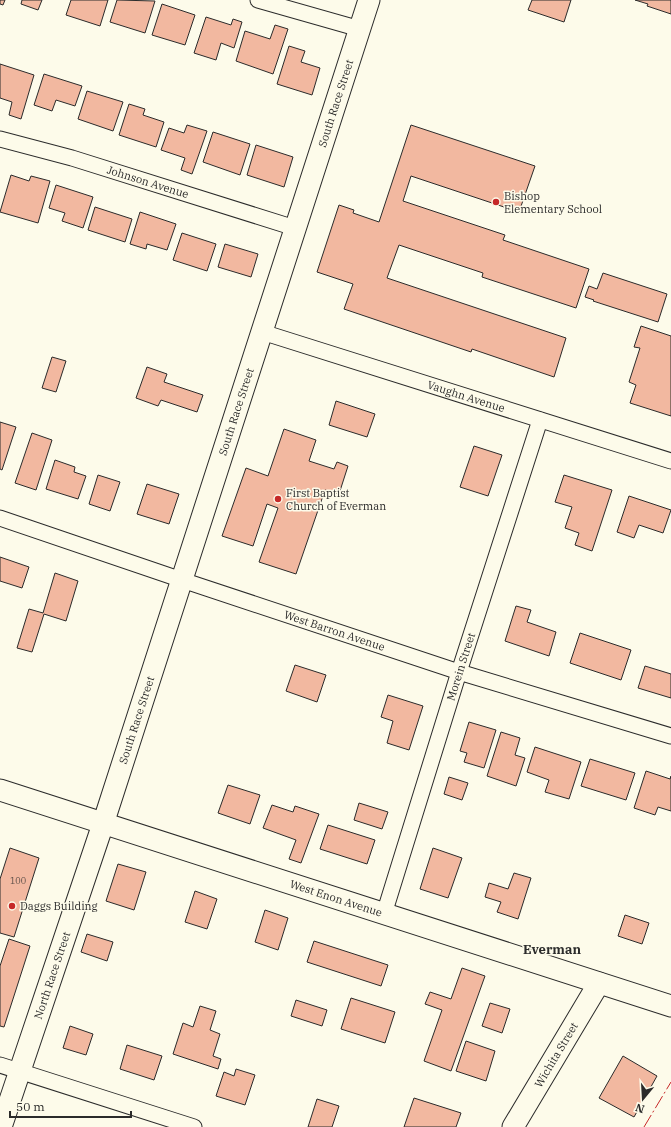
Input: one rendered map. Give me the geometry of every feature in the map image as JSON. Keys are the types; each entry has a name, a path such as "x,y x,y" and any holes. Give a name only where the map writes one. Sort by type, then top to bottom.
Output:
{"main road":[{"name":"South Race Street","path":"103,824 369,0"},
{"name":"West Enon Avenue","path":"0,790 671,1006"},
{"name":"North Race Street","path":"1,1127 9,1068 103,824"},
{"name":"Wichita Street","path":"513,1127 599,983"}],"street":[{"path":"258,0 360,29"},
{"name":"Johnson Avenue","path":"0,139 72,158 295,228"},
{"name":"Vaughn Avenue","path":"262,332 671,461"},
{"name":"Morein Street","path":"384,914 540,420"},
{"name":"West Barron Avenue","path":"0,518 460,672 671,736"},
{"path":"9,1068 194,1127"}],"building":[{"path":"0,0 5,0 3,5 0,4"},
{"path":"22,0 42,0 38,10 21,4"},
{"path":"71,0 108,0 100,26 66,15"},
{"path":"117,0 155,1 145,33 110,22"},
{"path":"532,0 571,0 564,22 528,10"},
{"path":"635,0 671,0 671,14 647,6 648,4"},
{"path":"162,4 195,15 185,45 152,35"},
{"path":"206,17 231,25 233,19 242,22 234,48 221,43 216,60 194,53"},
{"path":"275,25 288,29 273,74 236,61 245,31 270,39"},
{"path":"289,46 305,51 301,62 320,68 312,95 277,84"},
{"path":"0,64 34,75 21,119 9,115 12,102 0,98"},
{"path":"44,74 82,86 75,106 56,100 52,111 34,105"},
{"path":"87,91 123,102 113,131 78,119"},
{"path":"129,104 145,109 143,115 164,122 156,147 119,135"},
{"path":"187,125 207,131 192,174 181,170 185,158 161,150 169,128 184,133"},
{"path":"411,125 535,166 519,212 411,176 403,201 505,235 503,240 589,269 576,308 482,277 483,273 399,245 387,278 566,338 554,377 472,349 471,352 344,309 353,284 317,272 339,205 354,210 353,213 379,222"},
{"path":"213,132 250,144 240,175 203,162"},
{"path":"256,145 293,157 284,187 247,175"},
{"path":"11,175 29,181 31,176 50,181 38,223 0,212"},
{"path":"56,185 93,197 83,228 62,221 65,213 49,208"},
{"path":"95,207 132,219 125,242 88,230"},
{"path":"140,212 176,224 167,250 147,244 146,249 130,244"},
{"path":"182,233 216,244 207,271 173,260"},
{"path":"225,244 258,254 251,277 218,267"},
{"path":"603,273 667,294 658,322 585,297 589,286 597,289"},
{"path":"641,326 671,336 671,416 630,403 636,385 629,382 640,348 634,347"},
{"path":"52,357 66,361 56,392 42,388"},
{"path":"147,367 167,374 164,382 203,395 197,412 161,400 158,406 136,398"},
{"path":"336,401 375,414 367,437 329,425"},
{"path":"0,422 16,427 2,470 0,469"},
{"name":"First Baptist Church of Everman","path":"284,429 316,440 309,461 334,469 337,462 348,466 339,494 325,490 296,574 259,562 278,508 267,504 253,546 222,536 246,468 268,476"},
{"path":"32,433 52,440 36,490 15,483"},
{"path":"474,446 502,455 488,496 460,487"},
{"path":"55,460 75,467 74,472 86,476 78,499 46,489"},
{"path":"98,475 120,482 110,511 89,504"},
{"path":"564,475 612,490 592,551 575,545 579,533 565,528 572,507 555,502"},
{"path":"147,484 179,494 169,524 137,514"},
{"path":"629,496 671,510 663,533 639,525 634,538 617,532"},
{"path":"0,557 29,567 22,588 0,581"},
{"path":"55,573 78,581 66,621 44,614 32,652 17,648 29,609 43,613"},
{"path":"516,606 531,610 527,622 556,632 549,656 505,641"},
{"path":"580,633 631,650 621,680 570,663"},
{"path":"295,665 326,675 317,702 286,691"},
{"path":"645,666 671,674 671,698 638,688"},
{"path":"388,695 423,706 409,750 387,743 393,721 381,717"},
{"path":"469,722 496,730 484,768 464,762 467,753 460,751"},
{"path":"501,732 520,738 515,755 525,758 516,786 487,776"},
{"path":"535,747 581,762 569,799 545,792 549,780 527,772"},
{"path":"590,759 635,773 626,800 581,786"},
{"path":"646,771 670,779 671,776 671,811 658,807 655,815 634,808"},
{"path":"449,777 468,783 462,800 444,794"},
{"path":"228,785 260,795 250,824 218,813"},
{"path":"359,803 388,812 382,829 354,820"},
{"path":"272,805 293,812 295,806 319,814 301,863 289,859 296,840 263,828"},
{"path":"328,825 375,840 367,864 320,849"},
{"name":"Daggs Building","path":"10,848 39,858 14,937 0,933 0,879"},
{"path":"433,848 462,858 448,898 420,889"},
{"path":"118,864 146,872 134,910 106,901"},
{"path":"514,873 531,878 518,919 497,912 501,902 485,897 489,883 508,889"},
{"path":"195,891 217,899 207,929 185,922"},
{"path":"265,910 288,918 278,950 255,942"},
{"path":"625,915 649,923 642,944 618,936"},
{"path":"87,934 113,942 107,961 81,952"},
{"path":"9,939 30,946 4,1027 0,1026 0,966"},
{"path":"314,941 388,965 381,986 307,962"},
{"path":"462,968 485,976 451,1071 424,1061 442,1010 425,1004 430,992 451,999"},
{"path":"351,998 395,1012 385,1043 341,1029"},
{"path":"296,1000 327,1010 322,1026 291,1016"},
{"path":"490,1003 510,1009 502,1033 482,1026"},
{"path":"200,1006 216,1011 210,1030 220,1034 213,1056 221,1059 218,1069 173,1054 183,1023 193,1027"},
{"path":"70,1026 93,1034 86,1055 63,1048"},
{"path":"466,1041 495,1051 486,1081 456,1071"},
{"path":"127,1045 162,1056 154,1080 120,1069"},
{"path":"623,1056 657,1076 634,1117 599,1098"},
{"path":"236,1069 255,1075 245,1105 216,1096 224,1072 234,1076"},
{"path":"414,1098 461,1113 456,1127 404,1127"},
{"path":"317,1099 339,1106 332,1127 308,1127"}],"power":[{"path":"644,1127 671,1082"}],"place":[{"name":"Bishop Elementary School","path":"496,202"},
{"name":"First Baptist Church of Everman","path":"278,499"},
{"name":"Daggs Building","path":"12,906"}],"district":[{"name":"Everman","path":"552,949"}]}
